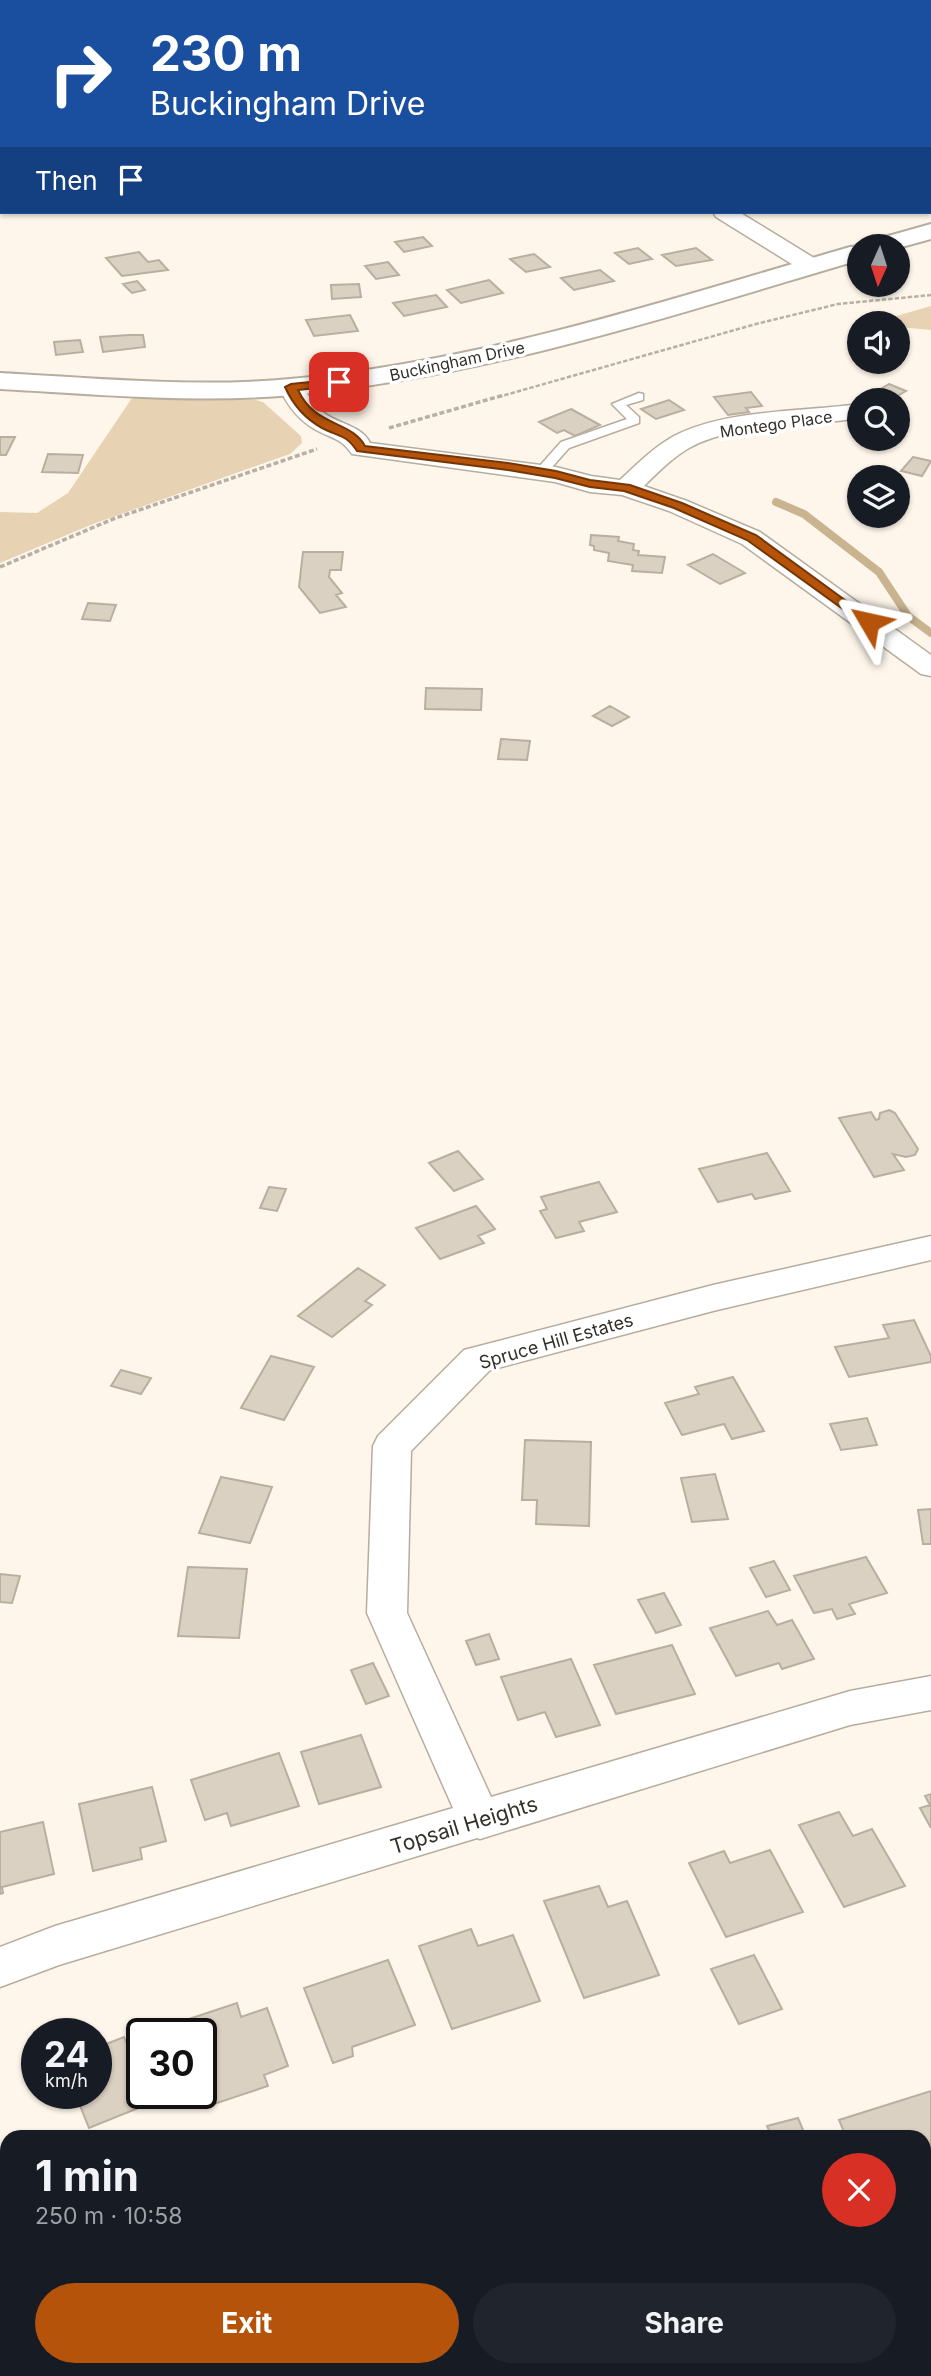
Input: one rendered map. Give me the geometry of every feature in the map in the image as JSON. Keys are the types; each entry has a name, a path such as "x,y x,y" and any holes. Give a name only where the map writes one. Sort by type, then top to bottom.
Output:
{"street":[{"path":"727,214 811,266"},
{"path":"910,237 931,231"},
{"name":"Buckingham Drive","path":"0,381 219,391 291,387 372,378 474,360 847,256"},
{"path":"291,387 298,402 310,414 326,426 355,437 361,449 541,472 590,484 626,488 678,506 751,538 931,668"},
{"name":"Montego Place","path":"626,488 654,462 688,439 731,428 847,414"},
{"name":"Spruce Hill Estates","path":"480,1821 387,1613 392,1446 477,1360 713,1298 931,1248"},
{"name":"Topsail Heights","path":"0,1967 55,1946 480,1821 850,1708 931,1693"}],"lane":[{"path":"541,472 565,445 635,420 618,404 639,397"}],"path":[{"path":"0,567 113,519 355,437 767,321 838,304 931,295"}],"shaded area":[{"path":"931,306 931,330 910,328 910,312"},
{"path":"132,398 256,400 263,402 301,436 302,443 290,454 93,524 0,563 0,512 37,513 68,493"}],"building":[{"path":"423,237 432,246 404,252 395,242"},
{"path":"638,248 652,259 629,264 615,253"},
{"path":"696,248 712,260 676,266 662,255"},
{"path":"139,252 148,262 159,260 168,270 122,276 106,258"},
{"path":"534,254 550,267 526,272 510,259"},
{"path":"388,262 399,275 376,279 365,266"},
{"path":"600,270 614,281 574,290 561,278"},
{"path":"489,280 503,293 461,303 447,290"},
{"path":"137,281 145,290 132,293 123,284"},
{"path":"359,284 361,297 332,299 331,285"},
{"path":"436,295 447,307 404,316 393,303"},
{"path":"350,315 358,331 314,336 306,320"},
{"path":"143,335 145,347 103,352 100,337"},
{"path":"80,340 83,352 56,355 54,342"},
{"path":"889,384 899,388 882,388"},
{"path":"751,392 762,406 746,408 749,412 728,415 714,397"},
{"path":"669,400 684,410 656,419 641,409"},
{"path":"571,409 600,425 575,436 564,430 557,433 539,422"},
{"path":"0,437 15,437 6,455 0,455"},
{"path":"48,454 83,455 78,473 42,472"},
{"path":"913,457 931,461 922,476 910,473 910,465 906,465"},
{"path":"591,535 619,537 618,541 634,544 633,550 639,551 638,555 665,557 662,573 632,571 633,565 608,561 609,553 594,550 594,546 590,545"},
{"path":"303,552 343,552 341,570 330,570 329,577 342,593 336,595 346,607 320,613 299,587"},
{"path":"713,554 745,573 720,584 688,565"},
{"path":"88,603 116,605 110,621 82,619"},
{"path":"426,688 482,689 481,710 425,709"},
{"path":"610,706 629,717 612,726 593,716"},
{"path":"501,739 530,741 527,760 498,759"},
{"path":"889,1110 895,1113 918,1149 915,1155 906,1157 893,1154 904,1170 874,1177 839,1118 871,1112 876,1120 879,1119 880,1113"},
{"path":"458,1151 483,1179 454,1191 429,1163"},
{"path":"767,1153 790,1191 755,1199 752,1194 718,1202 699,1169"},
{"path":"599,1182 617,1212 579,1222 584,1231 556,1238 540,1211 547,1209 541,1197"},
{"path":"269,1187 286,1189 277,1211 260,1208"},
{"path":"476,1206 495,1229 478,1236 484,1243 440,1259 416,1228"},
{"path":"358,1268 385,1285 365,1301 372,1305 332,1337 298,1316"},
{"path":"914,1320 931,1356 931,1362 849,1377 835,1347 889,1338 883,1325"},
{"path":"271,1356 314,1367 284,1420 241,1408"},
{"path":"121,1370 151,1378 141,1394 111,1386"},
{"path":"733,1377 764,1431 732,1439 724,1424 682,1435 665,1403 699,1394 695,1387"},
{"path":"867,1418 877,1445 841,1450 830,1424"},
{"path":"525,1440 591,1442 589,1526 536,1524 537,1500 522,1500"},
{"path":"715,1474 728,1519 692,1522 681,1478"},
{"path":"221,1477 272,1487 250,1543 199,1533"},
{"path":"931,1509 931,1544 923,1544 918,1510"},
{"path":"866,1557 887,1593 849,1604 855,1614 837,1619 832,1609 814,1613 794,1576"},
{"path":"774,1561 790,1590 766,1597 750,1568"},
{"path":"188,1567 247,1569 239,1638 178,1636"},
{"path":"0,1574 20,1576 12,1603 0,1602"},
{"path":"664,1593 681,1625 656,1633 638,1600"},
{"path":"768,1611 777,1625 792,1620 814,1659 782,1669 779,1663 736,1676 710,1628"},
{"path":"489,1634 499,1659 476,1665 466,1641"},
{"path":"672,1645 695,1694 616,1714 594,1665"},
{"path":"571,1659 600,1725 556,1737 545,1712 518,1720 501,1677"},
{"path":"373,1663 389,1696 366,1704 351,1670"},
{"path":"361,1735 381,1787 319,1804 301,1752"},
{"path":"279,1753 299,1806 231,1826 227,1813 205,1820 191,1780"},
{"path":"152,1787 166,1841 140,1848 142,1859 93,1871 79,1804"},
{"path":"931,1794 931,1828 920,1808 930,1805 925,1796"},
{"path":"839,1812 853,1836 872,1829 905,1886 844,1907 799,1825"},
{"path":"43,1822 54,1874 2,1887 3,1893 0,1894 0,1832"},
{"path":"770,1850 803,1912 726,1937 689,1863 724,1851 730,1863"},
{"path":"599,1886 608,1907 627,1901 659,1975 584,1998 544,1901"},
{"path":"471,1929 478,1946 513,1935 540,2001 452,2029 419,1946"},
{"path":"754,1955 782,2009 739,2024 711,1969"},
{"path":"388,1960 415,2025 352,2047 353,2056 333,2063 304,1988"},
{"path":"237,2003 241,2017 267,2008 288,2066 264,2075 268,2086 217,2103 217,2018 192,2018"},
{"path":"124,2037 126,2042 126,2109 136,2109 89,2128 81,2109 112,2109 112,2042"},
{"path":"931,2091 931,2130 843,2130 839,2120"},
{"path":"798,2118 803,2130 769,2130 767,2126"}],"waterway":[{"path":"776,502 804,514 879,572 908,616 931,633"}],"route":[{"path":"339,382 291,387 303,409 326,426 355,437 361,449 508,467 590,484 626,488 678,506 751,538 869,622"}]}
